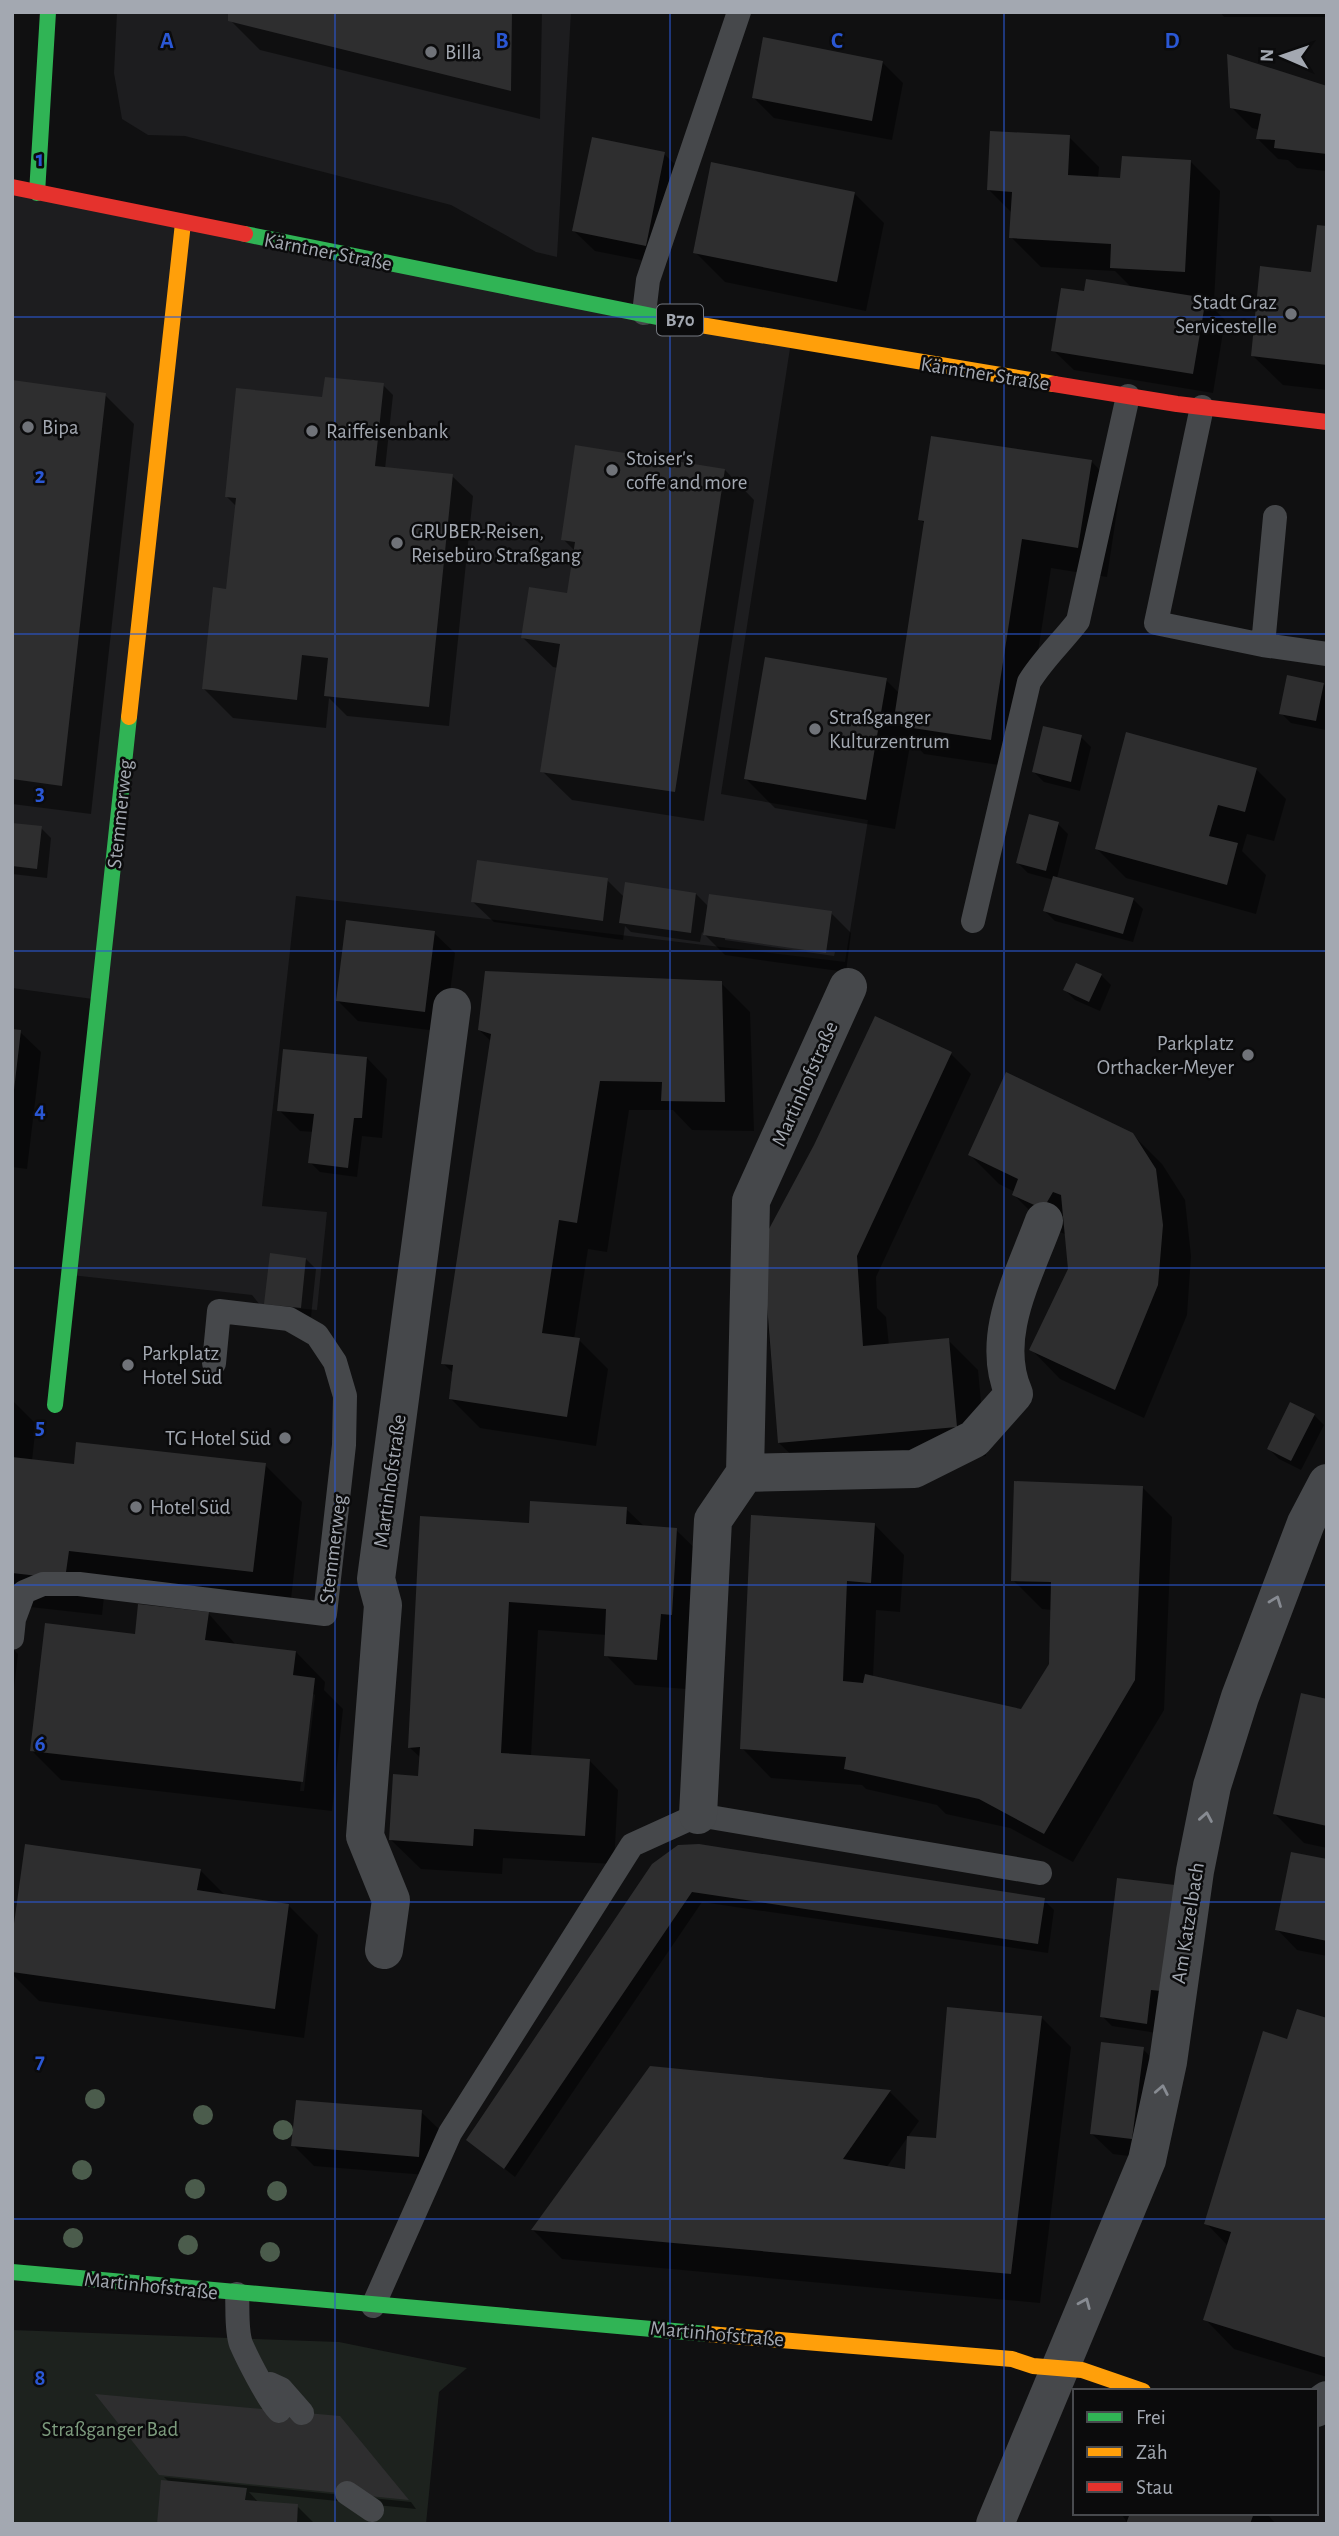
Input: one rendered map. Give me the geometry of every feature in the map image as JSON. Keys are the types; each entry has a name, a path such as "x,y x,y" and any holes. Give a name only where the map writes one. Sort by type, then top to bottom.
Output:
{"street":[{"path":"37,193 48,12"},
{"name":"Kärntner Straße","path":"12,187 791,342 1128,396 1327,422"},
{"name":"Stemmerweg","path":"55,1405 183,223"},
{"name":"Martinhofstraße","path":"745,1473 751,1201 848,987"},
{"name":"Martinhofstraße","path":"384,1950 391,1900 365,1836 383,1605 376,1580 452,1007"},
{"path":"698,1815 712,1520 745,1473 914,1469 974,1439 1014,1394 1005,1373 1005,1331 1044,1221"},
{"name":"Am Katzelbach","path":"995,2524 1147,2160 1168,2062 1195,1871 1212,1786 1240,1697 1306,1525 1327,1483"},
{"name":"Martinhofstraße","path":"12,2272 373,2306 1012,2359 1035,2369 1059,2366"},
{"path":"1059,2366 1090,2372 1137,2389"}],"lane":[{"path":"645,313 648,280 739,12"},
{"path":"973,921 1029,682 1042,659 1059,646 1078,621 1128,396"},
{"path":"1202,407 1156,623 1263,645 1327,654"},
{"path":"1263,645 1275,517"},
{"name":"Stemmerweg","path":"12,1638 24,1592 43,1584 79,1584 325,1614 344,1445 345,1396 335,1362 317,1335 289,1319 219,1311 214,1363"},
{"path":"373,2306 450,2133 632,1845 698,1815 1040,1873"},
{"path":"237,2294 240,2342 263,2381 267,2397 290,2412"}],"shaded area":[{"path":"117,12 571,12 557,257 536,252 451,205 185,136 148,135 122,119 114,73"},
{"path":"12,187 791,342 721,794 868,820 845,962 296,896 262,1206 327,1212 317,1310 260,1305 252,1295 71,1275 100,1000 12,988"}],"green space":[{"name":"Straßganger Bad","path":"12,2330 339,2342 467,2368 439,2392 426,2524 12,2524"}],"building":[{"name":"Billa","path":"228,12 512,12 511,91 228,21"},
{"path":"763,37 883,61 872,121 752,98"},
{"path":"1227,54 1327,86 1327,154 1274,148 1275,140 1256,139 1261,114 1230,108"},
{"path":"990,131 1070,135 1068,175 1120,178 1122,156 1191,160 1185,272 1110,268 1111,244 1009,238 1012,192 987,190"},
{"path":"592,137 665,152 646,246 572,231"},
{"path":"711,162 855,192 837,282 693,253"},
{"name":"Stadt Graz Servicestelle","path":"1317,225 1327,226 1327,365 1251,356 1260,266 1311,272"},
{"path":"1086,279 1206,298 1193,374 1051,351 1061,288 1084,291"},
{"path":"325,377 384,383 375,466 453,474 429,707 324,696 328,658 302,655 297,700 202,689 213,587 226,589 236,498 225,497 236,388 322,397"},
{"path":"12,380 106,393 62,786 12,779"},
{"path":"931,436 1092,460 1078,548 1022,539 991,740 893,725 924,521 918,520"},
{"path":"575,445 725,469 675,792 540,772 560,644 521,638 529,587 567,593 575,542 561,540"},
{"name":"Straßganger Kulturzentrum","path":"765,657 887,678 866,800 744,779"},
{"path":"1287,675 1324,683 1316,721 1279,714"},
{"path":"1043,726 1082,735 1071,782 1032,772"},
{"path":"1126,732 1257,768 1245,812 1218,805 1209,836 1238,843 1227,885 1095,849"},
{"path":"1029,814 1059,822 1046,871 1016,863"},
{"path":"12,823 42,826 37,869 12,866"},
{"path":"477,860 608,878 603,921 471,902"},
{"path":"1053,876 1134,898 1123,934 1043,911"},
{"path":"625,882 696,893 691,933 619,923"},
{"path":"709,894 832,911 826,953 703,935"},
{"path":"346,920 435,931 425,1012 336,1001"},
{"path":"1076,963 1102,974 1089,1002 1063,990"},
{"path":"485,971 722,981 725,1102 661,1101 662,1082 600,1081 577,1223 559,1220 542,1333 580,1338 567,1417 449,1399 453,1365 441,1364 491,1034 478,1030"},
{"path":"875,1016 952,1052 857,1256 863,1346 949,1338 957,1427 778,1443 762,1242 814,1145"},
{"path":"12,1029 21,1030 14,1090 12,1090"},
{"path":"283,1049 367,1057 362,1118 354,1118 348,1168 308,1163 314,1114 277,1111"},
{"path":"1006,1072 1133,1133 1156,1169 1163,1225 1158,1285 1115,1390 1029,1350 1068,1269 1061,1195 1053,1192 1043,1209 1012,1195 1018,1179 968,1155"},
{"path":"270,1253 306,1258 301,1308 264,1304"},
{"path":"1290,1402 1315,1414 1291,1461 1267,1449"},
{"name":"Hotel Süd","path":"76,1442 266,1463 253,1572 69,1551 65,1579 12,1573 12,1457 74,1464"},
{"path":"1014,1481 1143,1486 1135,1680 1044,1834 979,1799 844,1769 846,1757 740,1749 751,1515 875,1523 871,1583 847,1581 843,1681 863,1683 865,1674 1021,1709 1049,1664 1051,1582 1011,1581"},
{"path":"530,1501 627,1507 626,1524 677,1528 672,1615 661,1614 657,1660 604,1656 606,1609 509,1602 501,1753 590,1759 585,1836 474,1829 473,1846 389,1840 393,1774 418,1776 420,1747 408,1748 420,1516 529,1523"},
{"path":"138,1604 209,1612 205,1640 296,1651 293,1675 315,1678 303,1782 30,1751 45,1623 135,1634"},
{"path":"1301,1693 1327,1699 1327,1826 1273,1814"},
{"path":"25,1844 201,1869 197,1890 289,1904 275,2009 12,1972 12,1938"},
{"path":"699,1844 1045,1898 1038,1944 692,1892 504,2169 466,2140 652,1864 678,1845"},
{"path":"1291,1852 1327,1859 1327,1941 1275,1930"},
{"path":"1117,1878 1175,1885 1161,1991 1151,1990 1147,2024 1100,2017"},
{"path":"947,2007 1042,2016 1011,2274 531,2230 650,2066 891,2090 843,2159 905,2169 907,2136 936,2138"},
{"path":"1297,2009 1327,2018 1327,2358 1203,2320 1231,2232 1204,2224 1263,2031 1287,2039"},
{"path":"1101,2042 1144,2047 1132,2139 1090,2134"},
{"path":"296,2100 422,2110 419,2157 291,2146"},
{"path":"95,2394 340,2416 409,2500 159,2475"},
{"path":"161,2480 247,2488 245,2500 298,2504 297,2524 157,2524"},
{"path":"1129,2515 1253,2515 1250,2524 1126,2524"}],"traffic: fast":[{"path":"37,193 48,12"},
{"path":"245,234 677,321"},
{"path":"55,1405 129,717"},
{"path":"12,2272 708,2334"}],"traffic: slow":[{"path":"129,717 183,223"},
{"path":"677,321 1054,384"},
{"path":"708,2334 1012,2359 1033,2366 1082,2370 1137,2389"}],"traffic: jam":[{"path":"12,187 245,234"},
{"path":"1054,384 1177,404 1327,422"}],"place":[{"name":"Billa","path":"431,52"},
{"name":"Stadt Graz Servicestelle","path":"1291,314"},
{"name":"Bipa","path":"28,427"},
{"name":"Raiffeisenbank","path":"312,431"},
{"name":"Stoiser's coffe and more","path":"612,470"},
{"name":"GRUBER-Reisen, Reisebüro Straßgang","path":"397,543"},
{"name":"Straßganger Kulturzentrum","path":"815,729"},
{"name":"Parkplatz Orthacker-Meyer","path":"1248,1055"},
{"name":"Parkplatz Hotel Süd","path":"128,1365"},
{"name":"TG Hotel Süd","path":"285,1438"},
{"name":"Hotel Süd","path":"136,1507"}]}
